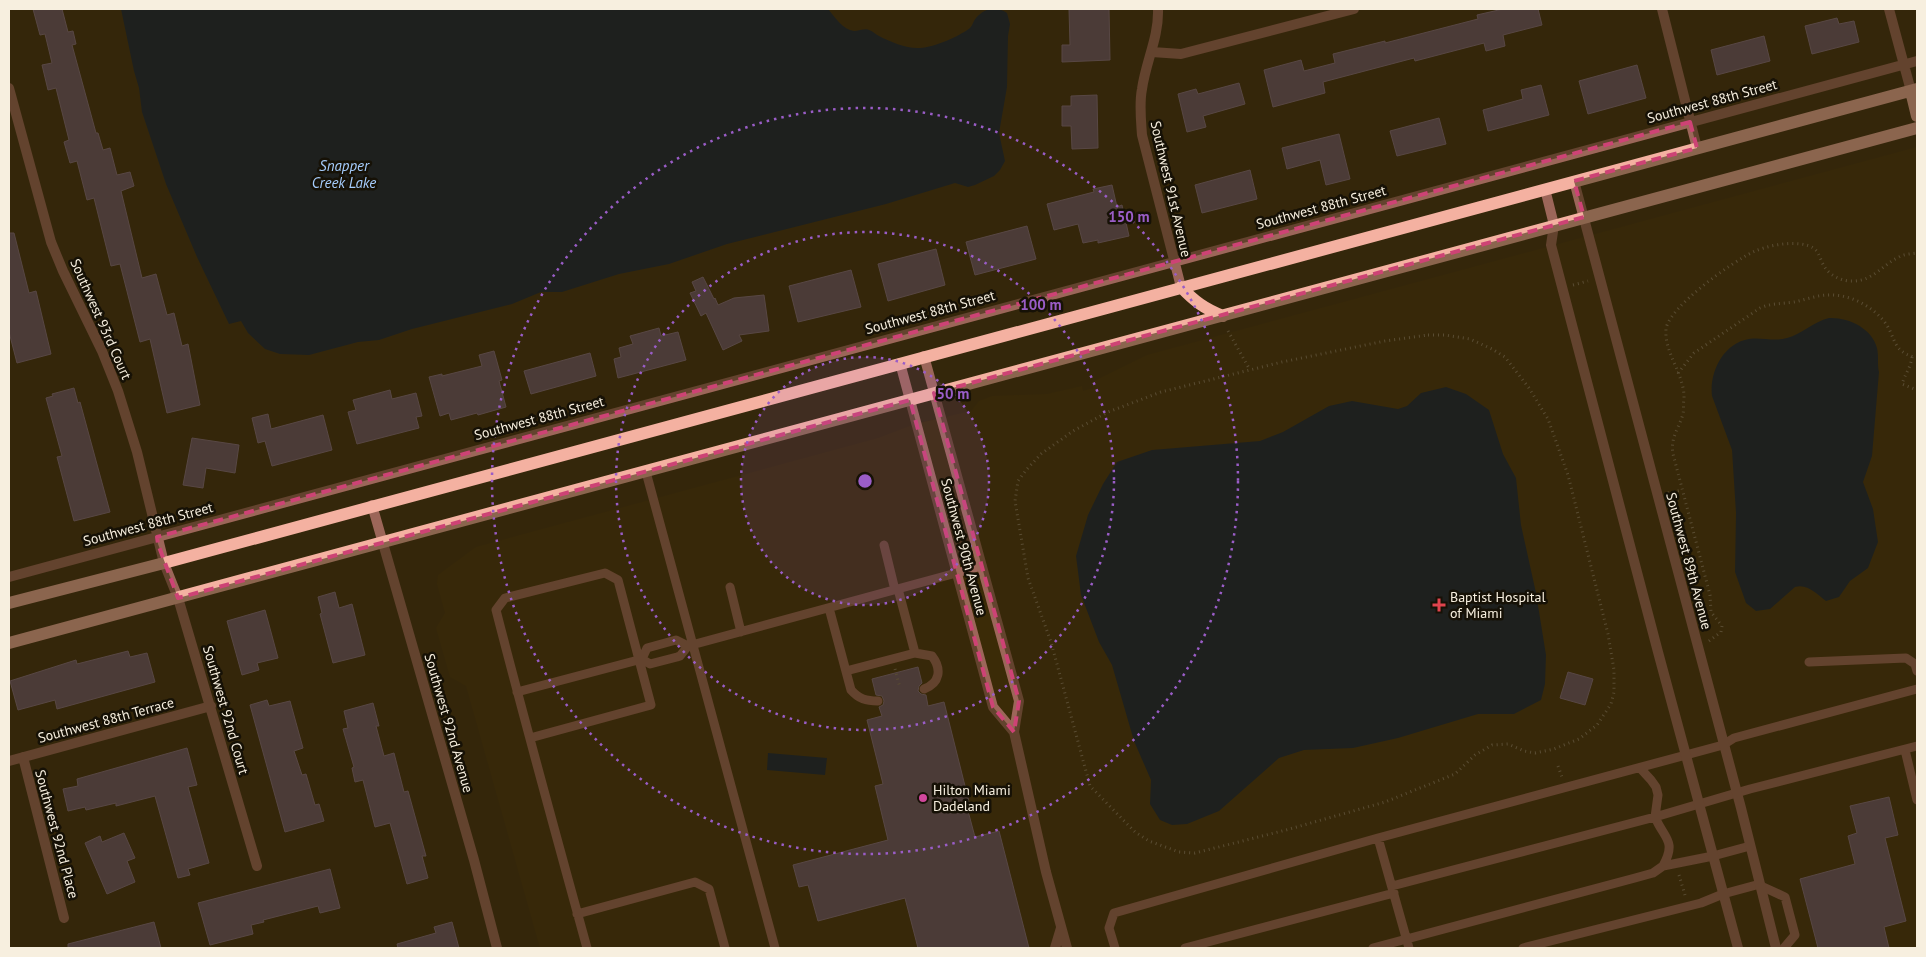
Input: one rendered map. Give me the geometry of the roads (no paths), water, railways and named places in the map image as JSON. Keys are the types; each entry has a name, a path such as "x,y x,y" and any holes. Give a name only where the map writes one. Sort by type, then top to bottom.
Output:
{"main road":[{"path":"9,603 164,563 372,505 1914,90 1917,116"},
{"path":"9,643 1917,128"},
{"path":"1181,287 1200,305 1223,316"}],"street":[{"name":"Southwest 91st Avenue","path":"1158,9 1158,26 1142,88 1140,112 1142,135 1181,287"},
{"path":"1152,52 1181,54 1354,9"},
{"path":"1662,9 1697,148"},
{"path":"1888,9 1903,65 1914,90"},
{"name":"Southwest 88th Street","path":"9,577 1917,61"},
{"name":"Southwest 93rd Court","path":"9,88 51,242 102,351 121,398 138,452 153,514 156,536 164,563"},
{"name":"Southwest 89th Avenue","path":"1574,181 1737,793 1776,948"},
{"path":"1545,189 1554,226 1551,245 1738,948"},
{"name":"Southwest 90th Avenue","path":"924,356 1019,701 1014,732 1044,863 1067,948"},
{"name":"Southwest 90th Avenue","path":"900,363 993,707 1014,732"},
{"name":"Southwest 92nd Avenue","path":"372,505 474,860 497,948"},
{"name":"Southwest 92nd Court","path":"164,563 178,598 257,866"},
{"name":"Southwest 88th Terrace","path":"9,761 211,706"},
{"name":"Southwest 92nd Place","path":"22,757 64,918"},
{"path":"1055,948 1061,927"}],"lane":[{"path":"646,472 691,645 775,948"},
{"path":"884,545 915,653"},
{"path":"517,692 640,659 650,664 677,657 691,645 982,566"},
{"path":"530,738 651,705 618,580 605,573 505,598 496,610 517,692 586,948"},
{"path":"730,587 741,632"},
{"path":"828,608 851,690 864,700 878,702"},
{"path":"640,659 647,648 676,640 691,645"},
{"path":"846,671 915,653 932,656 939,672 936,681 924,689"},
{"path":"1808,662 1906,658 1915,664 1917,671"},
{"path":"1115,948 1109,928 1114,913 1378,838 1723,745 1734,738 1917,691"},
{"path":"1185,948 1737,793 1917,746"},
{"path":"1905,750 1917,800"},
{"path":"1640,768 1656,787 1658,795 1655,817 1665,832 1669,844 1669,856 1663,866"},
{"path":"1378,838 1408,944"},
{"path":"1373,948 1408,944 1652,873 1663,866 1750,846"},
{"path":"577,914 694,882 709,889 725,948"},
{"path":"1523,948 1702,903 1723,894 1760,885 1786,897 1794,935 1784,948"}],"water":[{"name":"Snapper Creek Lake","path":"121,9 828,9 840,23 850,30 868,29 894,43 915,48 932,46 953,38 970,28 975,19 983,12 999,9 1007,13 1010,24 1007,87 999,133 1005,161 994,176 968,187 955,183 886,204 727,244 669,264 619,274 562,292 541,292 512,304 412,329 379,340 358,342 309,355 280,354 265,349 248,333 241,321 229,324 197,257 166,184 142,112 139,88"},
{"path":"1829,318 1844,319 1865,329 1877,348 1879,372 1872,456 1863,482 1873,509 1878,542 1868,568 1850,581 1839,597 1826,601 1812,590 1799,586 1795,587 1770,609 1756,611 1746,603 1735,572 1736,513 1732,450 1712,396 1713,378 1720,360 1732,346 1749,339 1777,340 1787,338"},
{"path":"1446,387 1466,394 1489,410 1503,454 1516,478 1521,525 1536,593 1546,655 1545,684 1541,700 1514,714 1478,714 1398,738 1353,748 1304,750 1279,758 1219,811 1187,824 1172,825 1160,820 1150,804 1151,780 1134,741 1112,665 1099,642 1081,595 1076,556 1088,515 1103,484 1117,462 1152,450 1260,441 1283,432 1329,406 1352,401 1398,409 1407,406 1421,393"},
{"path":"768,753 827,758 825,775 767,770"}],"place":[{"name":"Baptist Hospital of Miami","path":"1439,605"},
{"name":"Hilton Miami Dadeland","path":"923,798"}]}
